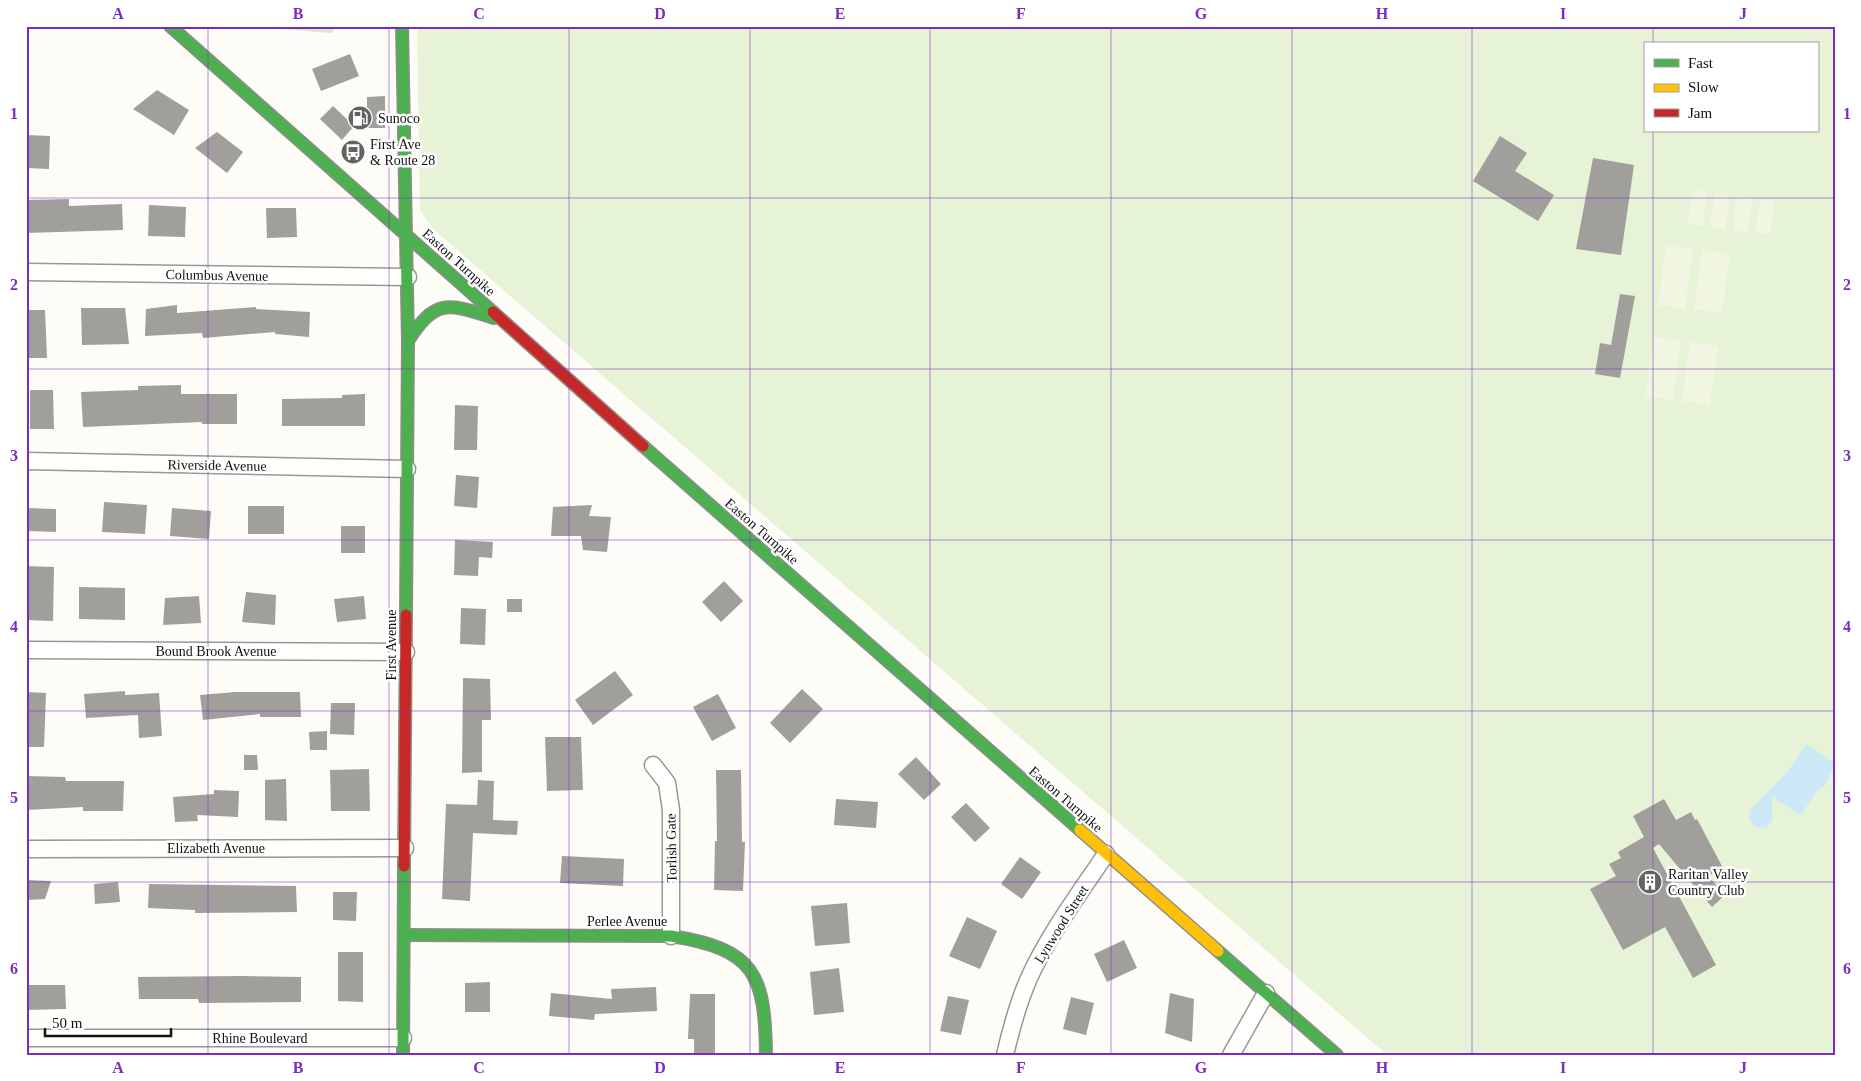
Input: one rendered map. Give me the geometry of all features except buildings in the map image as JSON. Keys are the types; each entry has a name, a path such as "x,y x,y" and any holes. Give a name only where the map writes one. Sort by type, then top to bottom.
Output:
{"main road":[{"name":"Easton Turnpike","path":"170,26 1106,854 1337,1055"},
{"name":"First Avenue","path":"402,26 408,277 403,1055"},
{"path":"408,341 420,320 436,308 449,307 502,320"},
{"name":"Perlee Avenue","path":"404,935 671,936 701,939 723,946 742,957 756,977 764,1000 766,1055"}],"street":[{"name":"Columbus Avenue","path":"26,272 408,277"},
{"name":"Riverside Avenue","path":"26,461 407,469"},
{"name":"Bound Brook Avenue","path":"26,650 406,652"},
{"name":"Torlish Gate","path":"653,764 666,783 671,810 671,936"},
{"name":"Elizabeth Avenue","path":"26,849 405,848"},
{"name":"Lynwood Street","path":"1005,1055 1013,1019 1029,978 1050,937 1106,854"},
{"path":"1231,1055 1266,993"},
{"name":"Rhine Boulevard","path":"26,1038 403,1038"}],"green space":[{"path":"244,26 337,26 331,33"},
{"path":"417,26 1835,26 1835,1055 1387,1055 433,229 420,210"},
{"path":"1692,190 1707,192 1703,226 1688,224"},
{"path":"1715,193 1730,196 1725,229 1710,227"},
{"path":"1737,196 1752,199 1748,232 1733,230"},
{"path":"1760,199 1775,201 1770,235 1755,233"},
{"path":"1666,246 1693,249 1685,309 1658,305"},
{"path":"1702,250 1730,254 1722,313 1694,309"},
{"path":"1654,337 1681,341 1673,400 1646,396"},
{"path":"1690,342 1718,346 1710,405 1682,401"}],"water":[{"path":"1806,744 1835,763 1826,784 1816,792 1801,815 1772,797 1772,821 1765,828 1755,827 1749,819 1751,809 1789,770"}],"traffic: fast":[{"path":"170,26 493,312"},
{"path":"402,26 408,341 406,615"},
{"path":"408,341 427,317 445,308 466,310 494,318"},
{"path":"643,446 1080,830"},
{"path":"403,1055 404,866"},
{"path":"404,935 671,936 721,949 738,958 750,970 758,985 763,1004 766,1055"},
{"path":"1218,951 1337,1055"}],"traffic: slow":[{"path":"1080,830 1218,951"}],"traffic: jam":[{"path":"493,312 643,446"},
{"path":"404,866 406,615"}],"place":[{"name":"Sunoco","path":"360,118"},
{"name":"First Ave & Route 28","path":"353,152"},
{"name":"Raritan Valley Country Club","path":"1650,882"}]}
